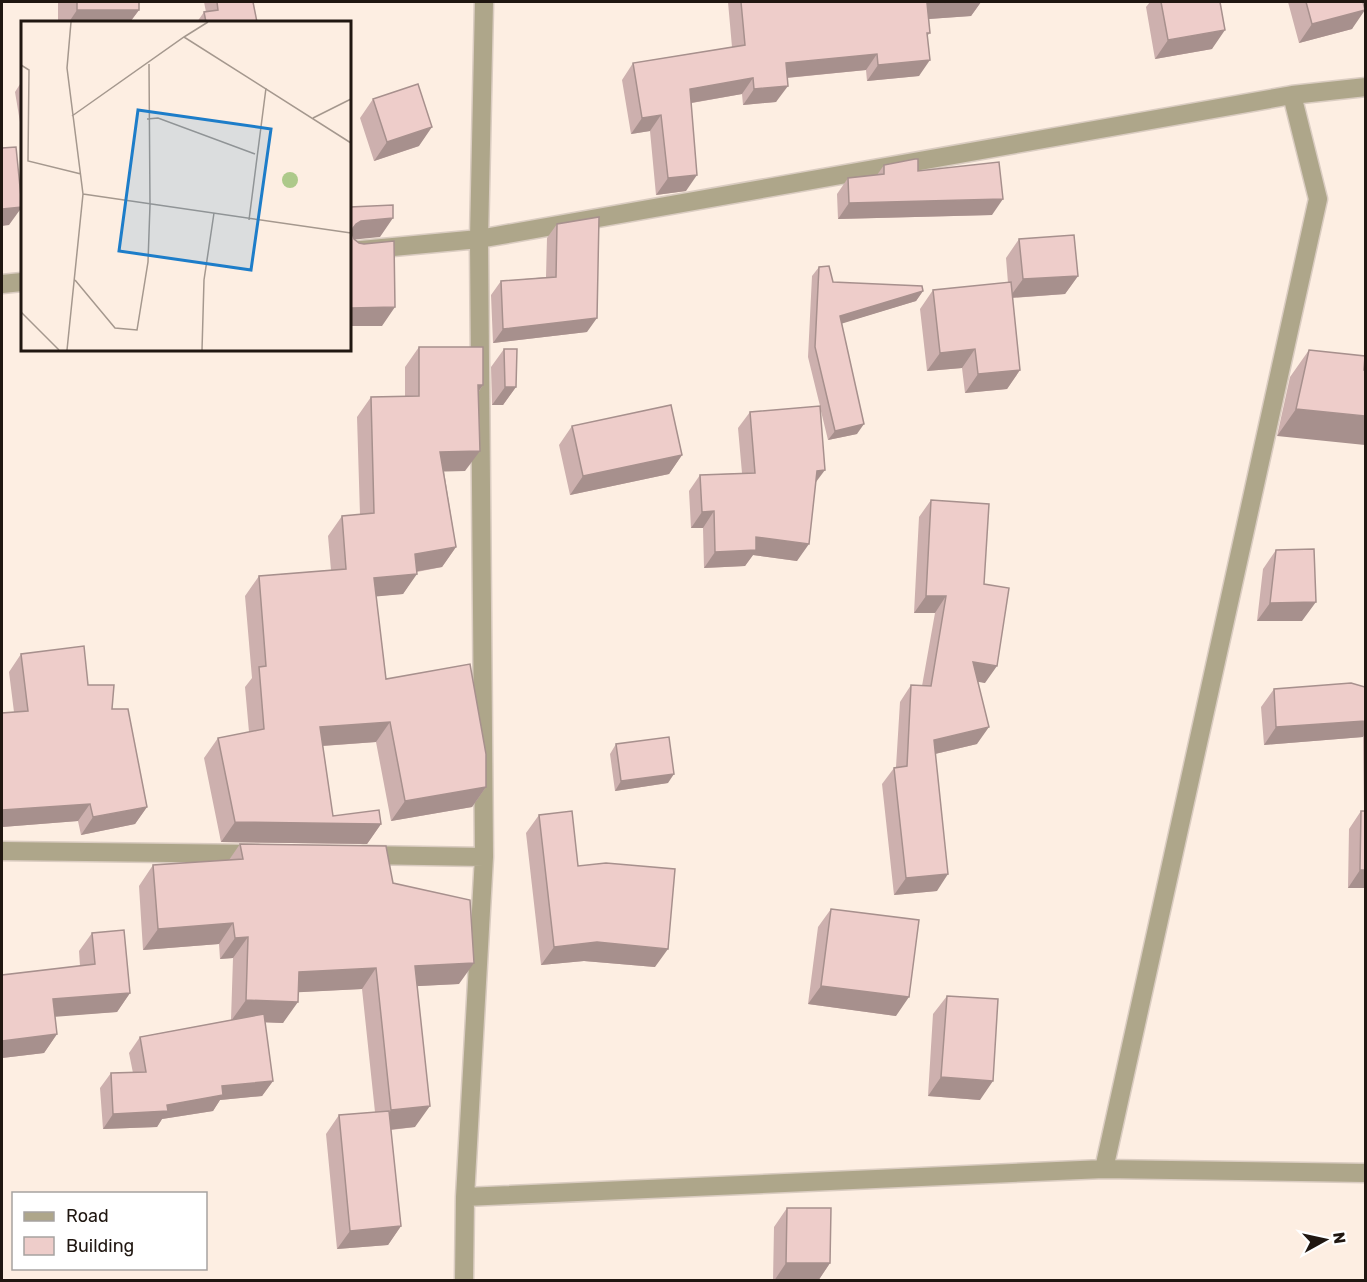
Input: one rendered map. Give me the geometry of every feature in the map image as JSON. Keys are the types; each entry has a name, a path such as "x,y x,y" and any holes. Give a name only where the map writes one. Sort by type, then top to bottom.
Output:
{"street":[{"path":"464,1281 465,1197 484,857 479,239 484,2"},
{"path":"351,251 479,239 1292,95 1365,87"},
{"path":"1104,1169 1318,199 1292,95"},
{"path":"2,284 21,282"},
{"path":"2,851 272,854"},
{"path":"343,855 484,857"},
{"path":"465,1197 1104,1169 1365,1173"}],"building":[{"path":"77,2 139,2 139,10 77,10"},
{"path":"217,2 253,2 257,21 206,21 204,12 218,10"},
{"path":"741,2 953,2 927,3 930,60 878,65 877,54 786,63 788,86 754,89 753,78 690,89 697,175 668,178 661,115 642,118 633,63 745,45"},
{"path":"1161,2 1220,2 1225,30 1168,40"},
{"path":"1306,2 1363,2 1365,10 1312,24"},
{"path":"418,84 432,127 387,142 373,99"},
{"path":"16,147 21,207 2,209 2,148"},
{"path":"918,159 918,171 999,162 1003,199 849,203 848,178 884,174 884,165"},
{"path":"393,205 393,218 361,221 353,228 352,233 354,239 364,244 394,241 395,307 351,308 351,207"},
{"path":"599,217 597,318 503,329 501,281 556,277 557,224"},
{"path":"1074,235 1078,276 1023,279 1019,239"},
{"path":"829,266 833,282 922,286 923,291 840,316 864,424 835,431 815,347 819,267"},
{"path":"1011,282 1020,370 978,374 975,349 940,353 933,290"},
{"path":"419,347 483,347 483,385 478,385 480,451 440,452 456,547 415,554 417,574 374,578 386,679 470,664 486,754 486,787 405,801 390,722 320,727 333,816 379,810 381,824 235,822 218,738 264,729 259,667 266,666 259,576 346,569 342,516 374,513 371,397 419,396"},
{"path":"504,349 517,349 516,387 505,387"},
{"path":"1309,350 1365,356 1365,416 1296,409"},
{"path":"671,405 682,455 583,476 572,426"},
{"path":"820,406 825,470 817,471 809,544 756,537 756,550 715,552 714,511 702,512 700,475 755,473 750,412"},
{"path":"931,500 989,504 984,584 1009,588 997,666 973,662 989,727 934,740 948,874 906,878 894,768 907,766 911,685 931,686 946,596 926,596"},
{"path":"1314,549 1316,602 1270,603 1276,550"},
{"path":"84,646 88,685 114,685 112,709 128,709 147,807 93,817 90,804 2,810 2,713 28,711 21,654"},
{"path":"1351,683 1365,687 1365,721 1276,727 1274,689"},
{"path":"669,737 674,774 621,781 616,744"},
{"path":"572,811 578,866 606,863 675,869 668,949 597,942 554,947 539,815"},
{"path":"1361,811 1365,811 1365,870 1360,870"},
{"path":"240,844 386,846 393,883 470,900 474,963 415,966 430,1106 391,1110 376,968 299,972 298,1002 246,1000 248,937 235,938 233,923 158,929 153,865 243,859"},
{"path":"831,909 919,920 909,997 821,986"},
{"path":"124,930 130,993 53,999 57,1034 2,1041 2,975 95,964 92,933"},
{"path":"947,996 998,999 993,1081 941,1077"},
{"path":"264,1014 273,1081 222,1086 223,1095 167,1105 168,1111 113,1114 111,1073 146,1072 140,1037"},
{"path":"389,1111 401,1226 350,1231 339,1115"},
{"path":"787,1208 831,1208 830,1263 786,1263"}]}
